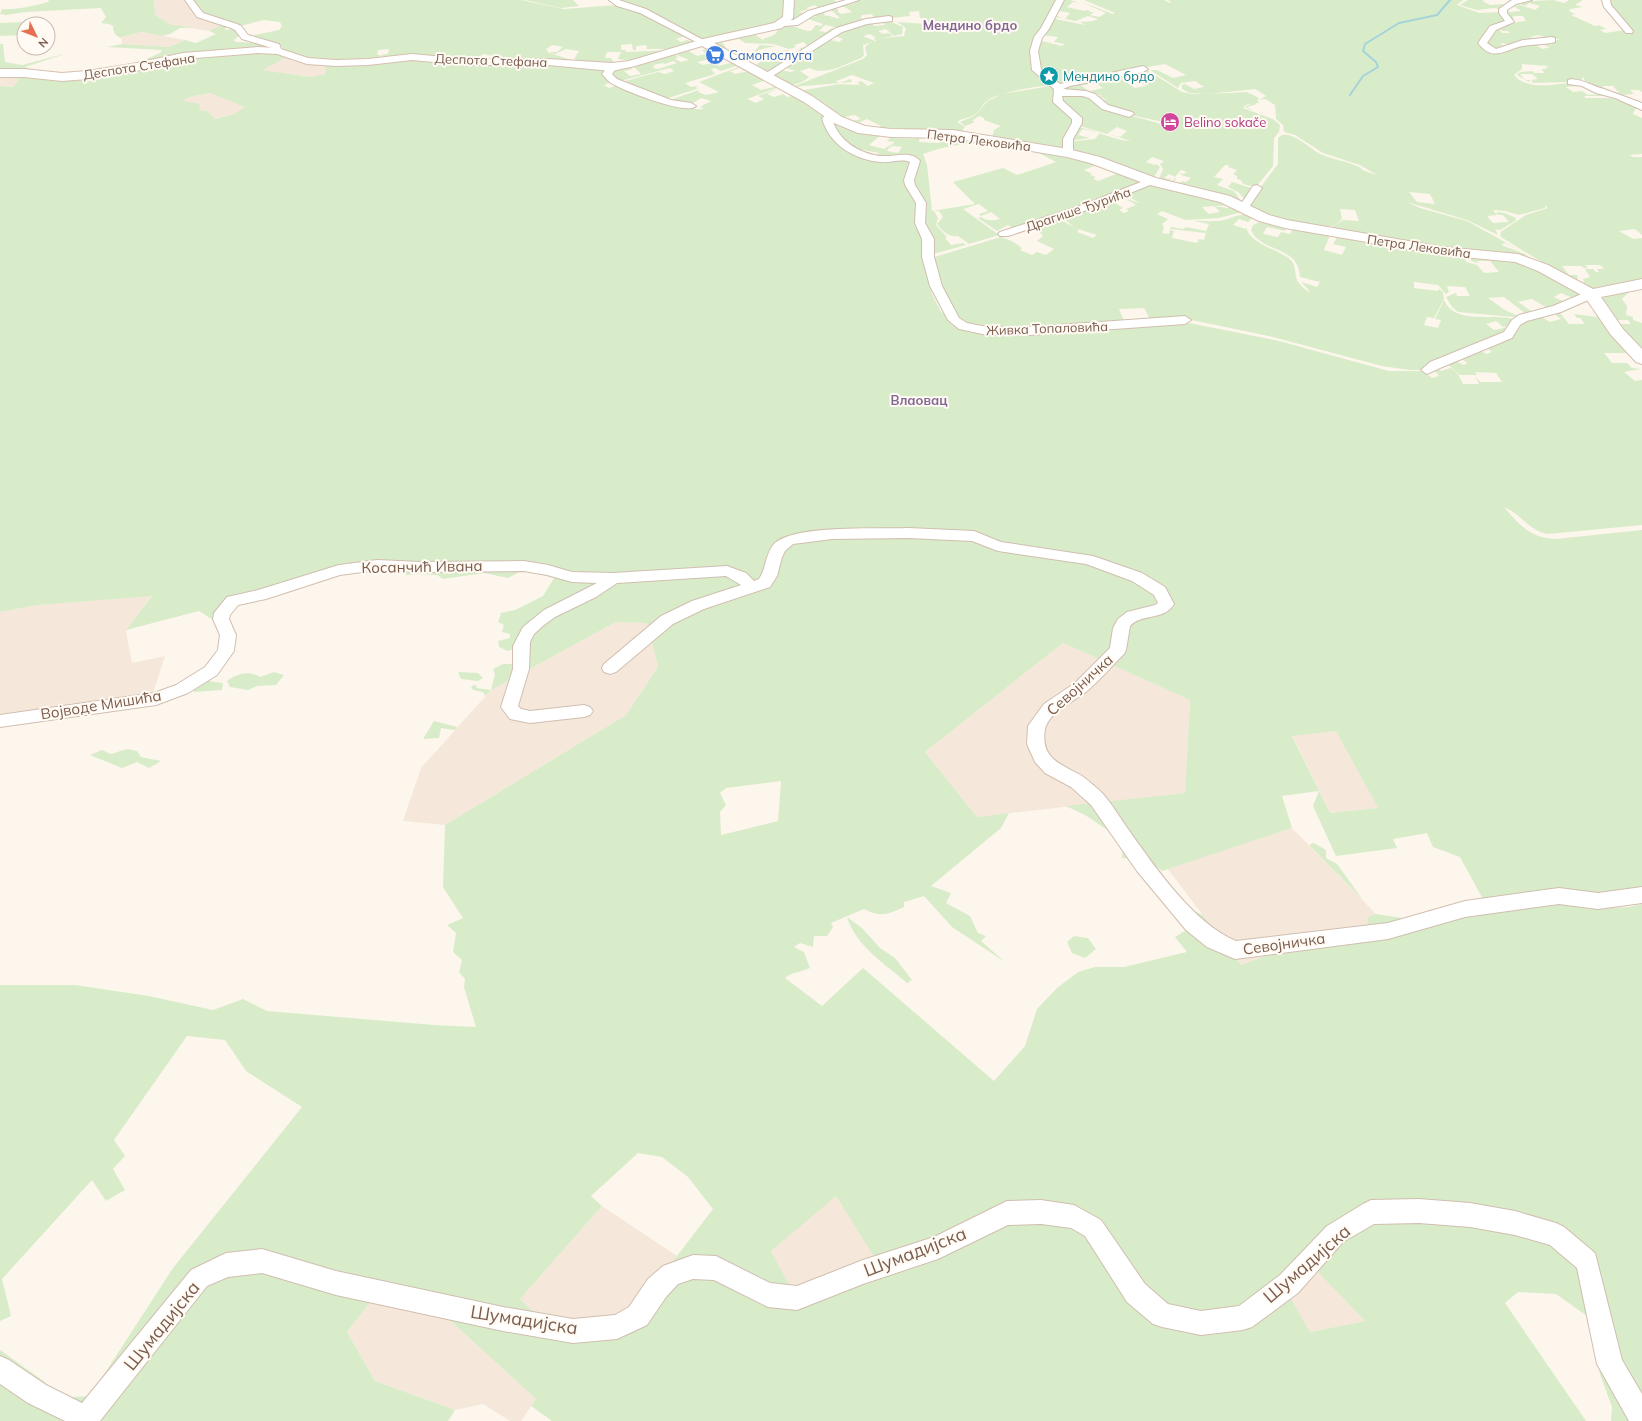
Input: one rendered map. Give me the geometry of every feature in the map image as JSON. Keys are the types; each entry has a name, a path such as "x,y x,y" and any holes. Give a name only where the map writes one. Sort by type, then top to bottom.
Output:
{"street":[{"name":"Деспота Стефана","path":"189,0 200,15 234,26 238,28 245,37 276,46 278,51"},
{"path":"613,0 620,4 643,11 703,42 771,28 784,23 795,23 818,10 854,0"},
{"path":"784,23 788,18 790,0"},
{"path":"1060,0 1045,29 1038,37 1034,51 1038,70 1058,91 1092,96 1105,107 1129,114"},
{"path":"1528,0 1508,5 1503,9 1503,13 1510,22 1507,25 1494,27 1482,43 1487,48 1498,51 1522,43 1552,40"},
{"path":"1606,0 1607,6 1629,31"},
{"path":"765,78 839,30 866,22 889,19"},
{"name":"Деспота Стефана","path":"0,73 24,73 62,77 132,68 183,56 218,55 249,50 278,51 301,60 336,63 368,62 412,57 466,62 548,62 612,66 631,64 703,42"},
{"name":"Петра Лековића","path":"703,42 765,78 808,99 831,116 853,127 871,131 952,134 1068,152 1095,160 1151,181 1219,197 1244,207 1272,221 1325,232 1443,251 1518,258 1543,268 1591,294"},
{"path":"612,66 608,74 614,81 669,103 691,106"},
{"path":"1058,91 1073,82 1143,69"},
{"path":"1571,82 1584,83 1599,91 1618,96 1642,107"},
{"path":"1058,91 1058,102 1077,118 1077,122 1068,139 1068,152"},
{"name":"Живка Топаловића","path":"831,116 827,118 833,135 840,142 853,150 874,158 886,159 907,157 915,161 909,180 910,185 921,203 920,223 928,239 928,257 936,286 954,320 963,326 987,331 1029,331 1186,320"},
{"name":"Драгише Ђурића","path":"1004,234 1089,206 1151,181"},
{"path":"1244,207 1257,188"},
{"path":"1427,370 1435,365 1508,335 1516,323 1523,318 1557,310 1591,294 1642,284"},
{"path":"1591,294 1617,332 1642,359"},
{"name":"Севојничка","path":"750,587 765,583 779,548 790,540 832,534 908,533 974,536 998,546 1088,559 1137,577 1160,591 1166,604 1156,611 1144,612 1124,620 1118,631 1118,650 1081,687 1050,708 1037,726 1036,744 1041,757 1051,768 1077,782 1097,800 1144,866 1193,924 1214,941 1231,949 1244,949 1289,942 1388,931 1465,909 1559,896 1598,902 1642,895"},
{"name":"Косанчић Ивана","path":"221,619 222,612 233,601 260,595 339,570 377,565 420,567 524,566 548,570 572,577 613,578 727,571 740,575 748,582 750,587"},
{"path":"584,711 530,717 516,715 509,707 512,692 520,671 522,642 531,626 553,612 605,586 613,578"},
{"path":"610,668 667,620 698,605 750,587"},
{"name":"Војводе Мишића","path":"0,721 48,713 156,699 182,689 211,671 226,651 228,635 221,619"},
{"name":"Шумадијска","path":"0,1369 37,1394 91,1419 199,1278 226,1265 262,1261 367,1290 503,1319 573,1331 617,1327 638,1316 657,1288 671,1274 694,1267 716,1268 768,1295 797,1298 938,1247 1007,1213 1041,1212 1074,1217 1093,1228 1136,1293 1162,1315 1202,1323 1243,1318 1289,1284 1335,1234 1371,1212 1419,1211 1470,1215 1515,1223 1556,1235 1587,1261 1610,1364 1642,1418"}],"shaded area":[{"path":"154,0 188,0 205,20 221,25 209,31 172,25 155,15"},
{"path":"142,32 185,40 169,47 122,44 121,37"},
{"path":"289,56 326,63 325,74 311,77 261,70"},
{"path":"0,74 18,77 19,79 13,87 0,86"},
{"path":"210,93 246,107 234,114 214,119 207,111 199,110 182,101 189,97"},
{"path":"152,595 126,631 132,663 165,656 153,693 0,721 0,612 38,605"},
{"path":"616,622 647,623 658,667 626,715 445,825 403,821 421,768 491,690"},
{"path":"1063,643 1190,700 1185,793 977,817 925,752"},
{"path":"1336,730 1378,808 1330,813 1292,735"},
{"path":"1292,828 1376,914 1368,917 1365,941 1340,928 1241,965 1167,868"},
{"path":"835,1195 876,1258 792,1290 771,1251"},
{"path":"602,1206 677,1256 620,1319 542,1320 520,1299"},
{"path":"1314,1268 1365,1321 1310,1332 1290,1297"},
{"path":"375,1296 444,1315 536,1399 521,1421 510,1421 483,1404 455,1410 375,1381 347,1332"}],"green space":[{"path":"49,0 154,0 155,15 172,25 194,27 180,28 170,34 162,36 142,32 121,38 115,34 113,26 101,23 106,17 101,8 26,12 6,15 0,14 2,9 25,7 48,2"},
{"path":"189,0 521,0 564,9 617,5 636,9 695,41 685,36 676,39 681,42 687,40 694,42 674,49 647,49 646,45 636,46 636,50 633,50 632,44 621,45 621,50 626,50 626,52 673,50 631,61 618,59 621,52 607,52 605,58 611,58 614,62 626,62 591,65 574,59 579,51 566,49 555,54 549,52 557,52 563,47 552,45 545,50 548,50 547,52 586,65 487,60 493,56 483,54 473,61 402,55 397,57 382,57 381,55 388,54 389,49 378,50 377,55 380,55 380,59 369,61 308,60 287,52 279,44 253,37 255,35 279,30 282,26 280,22 264,20 240,26 205,20"},
{"path":"525,0 573,0 579,6 561,8"},
{"path":"615,0 787,0 783,21 709,39 699,38"},
{"path":"793,0 834,0 836,2 852,0 819,8 815,5 806,8 808,9 799,12 807,14 789,23"},
{"path":"856,0 1058,0 1038,35 1032,53 1033,62 1037,71 1052,82 1056,87 1042,86 1010,92 992,98 987,101 974,115 957,122 965,127 962,131 974,136 957,133 872,130 881,126 867,119 853,125 848,122 861,119 855,115 839,118 798,91 840,84 858,85 860,84 857,83 861,81 868,86 874,83 852,75 836,81 839,83 851,79 852,82 792,87 863,59 867,55 865,47 873,42 884,38 905,36 906,28 897,22 926,24 926,19 920,18 919,11 909,12 910,16 867,21 865,19 874,18 872,14 862,15 861,17 864,22 840,28 825,25 819,31 826,32 832,28 838,29 804,51 799,48 808,47 804,42 794,45 796,47 789,49 773,44 745,43 739,39 722,42 732,56 714,45 716,41 753,33 764,41 763,39 772,36 777,32 778,30 775,28 783,28 781,26 785,25 811,31 816,25 821,26 823,24 808,19 816,16 808,16 819,11 823,12 825,16 840,18 831,10 821,11 828,8 838,9 838,12 841,14 852,12 845,7 838,7 855,3 854,2 832,7"},
{"path":"1060,0 1070,0 1079,3 1073,2 1067,7 1094,12 1090,15 1099,17 1106,13 1079,1 1113,14 1115,13 1084,0 1164,0 1170,3 1171,2 1168,0 1463,0 1457,5 1479,13 1501,12 1509,21 1506,24 1491,27 1480,41 1481,45 1487,49 1497,52 1528,43 1540,43 1537,46 1543,49 1550,47 1540,44 1552,41 1550,44 1552,46 1551,44 1554,41 1560,39 1551,39 1538,35 1530,37 1542,42 1522,43 1511,46 1503,43 1500,44 1508,48 1499,50 1493,50 1485,46 1483,41 1496,27 1502,33 1510,33 1508,31 1502,31 1498,27 1526,21 1523,16 1513,16 1514,20 1511,20 1504,13 1505,9 1510,12 1521,11 1515,7 1506,8 1509,6 1519,6 1511,4 1514,3 1535,10 1540,6 1529,3 1525,6 1516,2 1553,0 1564,3 1569,0 1583,0 1575,5 1583,7 1570,9 1569,11 1575,14 1571,15 1595,26 1599,25 1606,29 1600,30 1605,33 1626,30 1624,32 1626,33 1632,29 1615,12 1610,0 1642,0 1642,92 1639,90 1630,90 1634,94 1621,95 1613,86 1602,86 1605,89 1600,89 1602,92 1585,82 1583,76 1582,80 1571,81 1571,79 1567,81 1570,82 1531,83 1533,82 1531,80 1538,79 1532,74 1520,74 1524,79 1517,75 1520,72 1532,71 1534,73 1545,73 1541,69 1547,69 1546,67 1549,67 1548,66 1522,64 1522,69 1514,75 1528,84 1537,85 1582,82 1586,85 1566,87 1573,92 1582,91 1588,95 1606,94 1615,96 1584,96 1586,98 1611,98 1642,108 1635,109 1633,114 1642,118 1642,154 1629,155 1633,157 1642,157 1642,235 1635,229 1619,231 1633,239 1642,238 1642,282 1594,289 1585,287 1583,279 1590,277 1585,269 1593,269 1596,272 1599,272 1597,269 1604,269 1600,265 1585,265 1588,268 1581,266 1562,266 1569,275 1577,275 1579,285 1501,237 1500,234 1502,231 1526,215 1548,208 1545,205 1545,208 1519,215 1505,211 1493,210 1497,215 1487,216 1493,223 1509,222 1503,215 1498,215 1496,212 1505,213 1516,218 1515,221 1500,230 1495,229 1498,235 1467,220 1407,202 1420,208 1467,221 1521,251 1505,243 1501,245 1525,254 1537,262 1510,254 1447,249 1325,230 1329,229 1343,220 1359,221 1355,210 1340,209 1342,219 1333,226 1324,227 1288,224 1254,212 1249,206 1256,193 1278,164 1278,138 1282,135 1292,136 1320,154 1351,164 1361,168 1362,170 1377,175 1360,165 1323,153 1295,135 1284,132 1283,125 1276,119 1275,105 1265,99 1259,100 1266,96 1255,89 1209,94 1247,92 1259,98 1257,101 1260,103 1255,103 1257,104 1247,107 1253,111 1245,107 1252,103 1243,108 1273,119 1280,125 1279,132 1274,138 1273,166 1256,187 1243,184 1241,180 1237,179 1237,176 1233,174 1237,170 1228,167 1229,165 1225,165 1214,177 1223,179 1217,185 1234,191 1244,205 1211,192 1170,184 1175,178 1174,182 1179,184 1182,181 1186,182 1191,178 1181,175 1181,173 1184,174 1187,172 1181,170 1175,177 1169,174 1164,178 1169,179 1173,177 1168,181 1158,181 1163,169 1160,164 1164,161 1152,157 1146,162 1156,164 1160,167 1153,179 1074,152 1069,142 1095,139 1100,133 1118,139 1131,141 1108,134 1120,137 1127,131 1117,127 1107,134 1077,125 1078,117 1058,100 1062,94 1074,93 1086,95 1107,109 1172,127 1179,121 1168,118 1163,122 1110,108 1097,99 1108,100 1098,97 1102,96 1090,91 1103,88 1096,83 1083,85 1079,82 1116,74 1125,79 1123,80 1135,88 1146,86 1135,77 1127,78 1119,73 1141,69 1147,70 1182,92 1192,94 1207,94 1190,93 1182,89 1182,85 1185,84 1194,89 1204,87 1195,81 1181,83 1178,88 1150,70 1157,70 1173,78 1186,75 1165,64 1136,69 1077,82 1094,95 1079,92 1061,93 1065,85 1060,86 1038,68 1035,51 1038,40 1062,46 1065,44 1054,42 1058,37 1042,35 1051,18 1085,25 1080,22 1098,19 1088,16 1076,21 1065,19 1070,13 1060,11 1054,15 1063,18 1052,17","holes":["1409,192 1430,194 1435,204 1417,202"]},
{"path":"1468,0 1485,0 1482,1 1490,5 1506,4 1501,9 1494,8 1477,10 1460,5"},
{"path":"881,20 889,21 903,27 902,34 894,36 886,29 878,31 883,34 889,33 893,36 876,40 873,39 876,38 870,34 863,36 875,41 863,45 864,55 861,58 835,69 822,71 809,68 800,71 809,77 799,83 785,84 770,77 780,70 790,72 795,71 784,67 827,39 839,42 843,39 832,35 837,32 845,33 841,30 853,26 863,28 856,25 871,22 874,26 885,25"},
{"path":"16,22 16,35 0,36 0,23"},
{"path":"221,25 227,26 225,30 234,29 239,36 234,40 236,42 263,46 289,56 262,70 311,77 325,74 326,63 396,59 604,67 611,82 604,85 609,88 618,85 673,105 695,109 704,109 700,107 711,101 701,98 690,105 667,101 699,90 698,92 706,95 719,92 699,82 741,66 747,70 744,71 740,68 730,71 735,74 749,71 766,80 779,87 747,99 756,103 764,99 758,96 780,88 767,94 774,97 783,94 787,97 792,96 791,92 825,115 826,124 859,154 910,161 907,173 907,183 909,192 917,202 924,259 929,274 929,285 940,310 952,325 966,331 981,333 1184,322 1279,341 1389,371 1423,371 1432,378 1439,376 1434,370 1435,367 1441,371 1451,368 1458,374 1463,384 1479,384 1475,376 1480,382 1502,382 1496,373 1475,372 1477,375 1460,375 1446,363 1453,360 1464,365 1467,363 1459,357 1478,349 1486,354 1492,352 1485,347 1520,322 1540,316 1550,322 1561,319 1553,313 1559,312 1569,324 1585,324 1574,314 1597,317 1590,304 1630,353 1604,353 1612,363 1627,363 1632,368 1641,369 1624,372 1635,381 1642,380 1642,525 1548,534 1530,526 1515,513 1504,507 1515,520 1527,530 1547,538 1556,539 1642,530 1642,888 1559,902 1589,909 1629,907 1642,904 1642,1421 1611,1421 1612,1407 1600,1374 1587,1316 1556,1294 1518,1292 1505,1303 1586,1421 552,1421 531,1406 536,1399 444,1315 375,1296 347,1332 375,1381 455,1410 448,1421 0,1421 0,1350 45,1382 59,1398 90,1396 173,1268 302,1107 246,1071 225,1040 187,1036 114,1140 125,1156 113,1169 125,1190 106,1201 92,1180 2,1279 11,1316 0,1321 0,985 75,985 149,996 213,1010 243,999 267,1011 434,1025 476,1027 464,987 465,979 459,972 462,960 453,952 456,933 447,925 463,918 443,887 445,825 626,715 658,667 647,623 616,622 491,690 495,674 493,669 503,664 516,664 514,649 508,651 499,647 498,641 510,638 510,634 502,632 504,625 498,622 501,613 515,610 543,596 554,578 523,570 508,578 484,573 443,579 437,575 408,575 391,571 352,569 235,604 213,620 199,611 126,630 152,596 38,605 0,612 0,86 13,87 19,79 0,74 0,44 3,44 5,62 22,65 68,53 25,67 45,74 102,70 112,66 126,66 135,64 160,53 162,50 107,47 122,44 169,47 185,40 196,43 216,34 209,31","holes":["766,80 774,87 761,90 752,85","210,93 245,107 234,114 215,119 207,111 199,110 200,104 183,101 189,97","1063,643 1190,700 1185,793 1066,806 1085,815 1106,829 1114,830 1115,840 1123,847 1122,858 1151,862 1162,871 1292,828 1282,796 1319,791 1313,806 1336,856 1397,848 1393,839 1427,833 1433,847 1460,857 1484,901 1409,919 1376,914 1368,917 1365,941 1340,928 1241,965 1203,915 1184,907 1188,929 1175,937 1187,952 1124,967 1095,967 1078,972 1057,988 1037,1009 1025,1046 994,1081 863,968 822,1006 785,978 790,974 810,968 804,952 794,947 800,943 813,947 814,936 827,936 833,927 831,923 864,909 880,914 894,912 904,907 904,902 924,896 952,927 1005,962 981,941 986,936 978,933 970,916 946,903 951,893 931,886 1001,828 1009,813 977,817 925,752","1336,731 1378,808 1330,813 1292,736","781,781 778,821 721,835 720,812 726,805 720,793 726,788","638,1153 662,1157 688,1177 713,1209 677,1256 624,1315 542,1320 520,1299 602,1206 591,1196","836,1196 875,1258 792,1290 771,1251","1314,1268 1365,1321 1310,1332 1290,1297"]},
{"path":"760,45 776,46 758,50 762,55 788,50 790,52 772,59 785,64 766,75 752,68 757,66 756,65 765,58 753,53"},
{"path":"707,49 714,52 709,54 714,57 722,56 697,62 703,65 712,63 719,66 733,62 739,65 721,71 715,68 711,69 715,74 685,83 691,87 698,86 696,88 697,89 665,99 622,82 658,72 665,74 674,71 670,68 620,81 618,81 610,72 630,67 633,69 624,71 630,76 641,74 632,65 651,60 651,62 675,54 678,57 675,59 681,62 689,60 677,55 687,50 697,56 706,54 702,50","holes":["673,61 677,63 658,69 653,68 652,65 653,67 655,66 653,65 665,64"]},
{"path":"1050,86 1057,89 1055,98 1074,117 1067,148 992,138 994,130 1001,126 984,120 984,118 979,116 972,121 975,122 965,126 960,122 974,116 988,101 1002,94"},
{"path":"829,119 843,129 835,122 881,135 869,145 884,149 893,143 887,151 898,153 902,147 893,146 890,149 894,142 887,141 890,138 916,139 917,135 920,136 919,142 939,143 940,137 944,136 994,144 976,143 958,145 941,148 923,154 927,165 932,211 975,204 953,182 1003,168 1017,175 1056,162 1035,151 1037,149 1099,164 1084,170 1092,174 1090,175 1096,177 1093,179 1098,181 1121,172 1144,183 1014,229 1008,225 997,231 978,218 981,217 990,220 1000,219 991,212 981,216 979,214 988,211 979,204 963,209 999,235 969,244 958,236 951,236 944,232 937,224 943,217 939,211 934,211 938,218 936,225 947,237 945,238 951,245 963,243 966,245 933,254 913,182 917,161 883,158 855,150 877,155 879,153 852,148 846,145"},
{"path":"1077,127 1098,132 1083,129 1078,135 1090,138 1069,141 1073,130"},
{"path":"1226,180 1254,189 1247,202 1238,192 1228,187 1232,182"},
{"path":"1150,185 1194,193 1230,205 1215,206 1228,208 1234,207 1242,212 1219,218 1185,220 1162,211 1157,214 1168,219 1162,224 1164,228 1162,233 1169,234 1170,230 1174,231 1172,238 1197,243 1199,239 1204,240 1206,233 1170,229 1171,227 1183,229 1186,227 1206,231 1209,224 1194,221 1221,221 1239,215 1254,216 1248,222 1239,219 1233,225 1246,229 1247,227 1251,237 1263,245 1282,254 1293,262 1298,282 1309,293 1308,289 1301,282 1317,287 1320,282 1300,277 1298,267 1293,259 1287,254 1263,243 1251,230 1253,225 1262,221 1286,227 1285,231 1267,227 1263,234 1278,237 1281,232 1290,234 1293,228 1330,235 1324,250 1342,255 1346,247 1333,244 1338,236 1464,255 1466,262 1477,265 1484,273 1499,272 1490,261 1477,261 1478,263 1471,261 1469,257 1522,261 1583,293 1575,299 1561,293 1554,297 1567,303 1549,309 1532,299 1518,302 1534,313 1526,314 1504,297 1488,298 1505,310 1518,316 1513,317 1458,312 1452,307 1446,297 1456,293 1457,296 1470,296 1465,287 1447,286 1449,292 1446,294 1438,285 1414,282 1414,288 1438,291 1439,289 1443,292 1444,299 1434,318 1427,317 1424,325 1438,328 1441,320 1435,319 1444,300 1449,308 1456,313 1475,317 1505,317 1514,319 1510,326 1503,327 1496,321 1486,324 1494,330 1509,327 1508,330 1422,370 1382,366 1273,337 1187,319 1150,319 1144,308 1119,309 1125,323 989,329 963,325 947,304 931,258 1001,237 1012,241 1022,248 1020,250 1032,255 1037,252 1046,255 1054,249 1037,241 1043,236 1035,227 1060,217 1074,228 1063,218 1120,196 1121,197 1112,201 1123,208 1119,210 1124,213 1129,211 1126,209 1136,205 1126,199 1140,203 1125,195","holes":["1214,206 1220,212 1209,214 1202,207","1076,228 1097,235 1093,238 1077,232 1079,230"]},
{"path":"1631,290 1622,299 1627,306 1626,315 1633,317 1633,320 1642,323 1642,351 1619,324 1631,324 1628,320 1616,320 1601,298"},
{"path":"274,672 284,675 276,685 257,686 248,690 230,687 227,681 235,676 247,673 260,677"},
{"path":"458,672 478,673 483,678 478,681 461,679"},
{"path":"201,680 223,683 222,690 195,692 191,688"},
{"path":"475,684 477,688 491,690 485,696 483,692 473,690 471,687"},
{"path":"434,721 457,727 455,730 441,728 439,738 423,739"},
{"path":"127,749 137,751 141,757 161,761 149,768 137,762 122,768 90,755 102,750 111,754"},
{"path":"1314,843 1326,850 1326,858 1337,864 1363,900 1309,845"},
{"path":"847,917 862,928 880,948 895,958 912,980 907,983 880,961 857,936"},
{"path":"1074,936 1088,938 1096,949 1085,958 1072,953 1067,942"}],"waterway":[{"path":"1350,95 1363,76 1378,67 1376,62 1363,51 1365,44 1399,23 1437,15 1450,0"}],"place":[{"name":"Самопослуга","path":"715,55"},
{"name":"Мендино брдо","path":"1049,76"},
{"name":"Belino sokače","path":"1170,122"}],"district":[{"name":"Мендино брдо","path":"970,25"},
{"name":"Влаовац","path":"919,400"}]}
